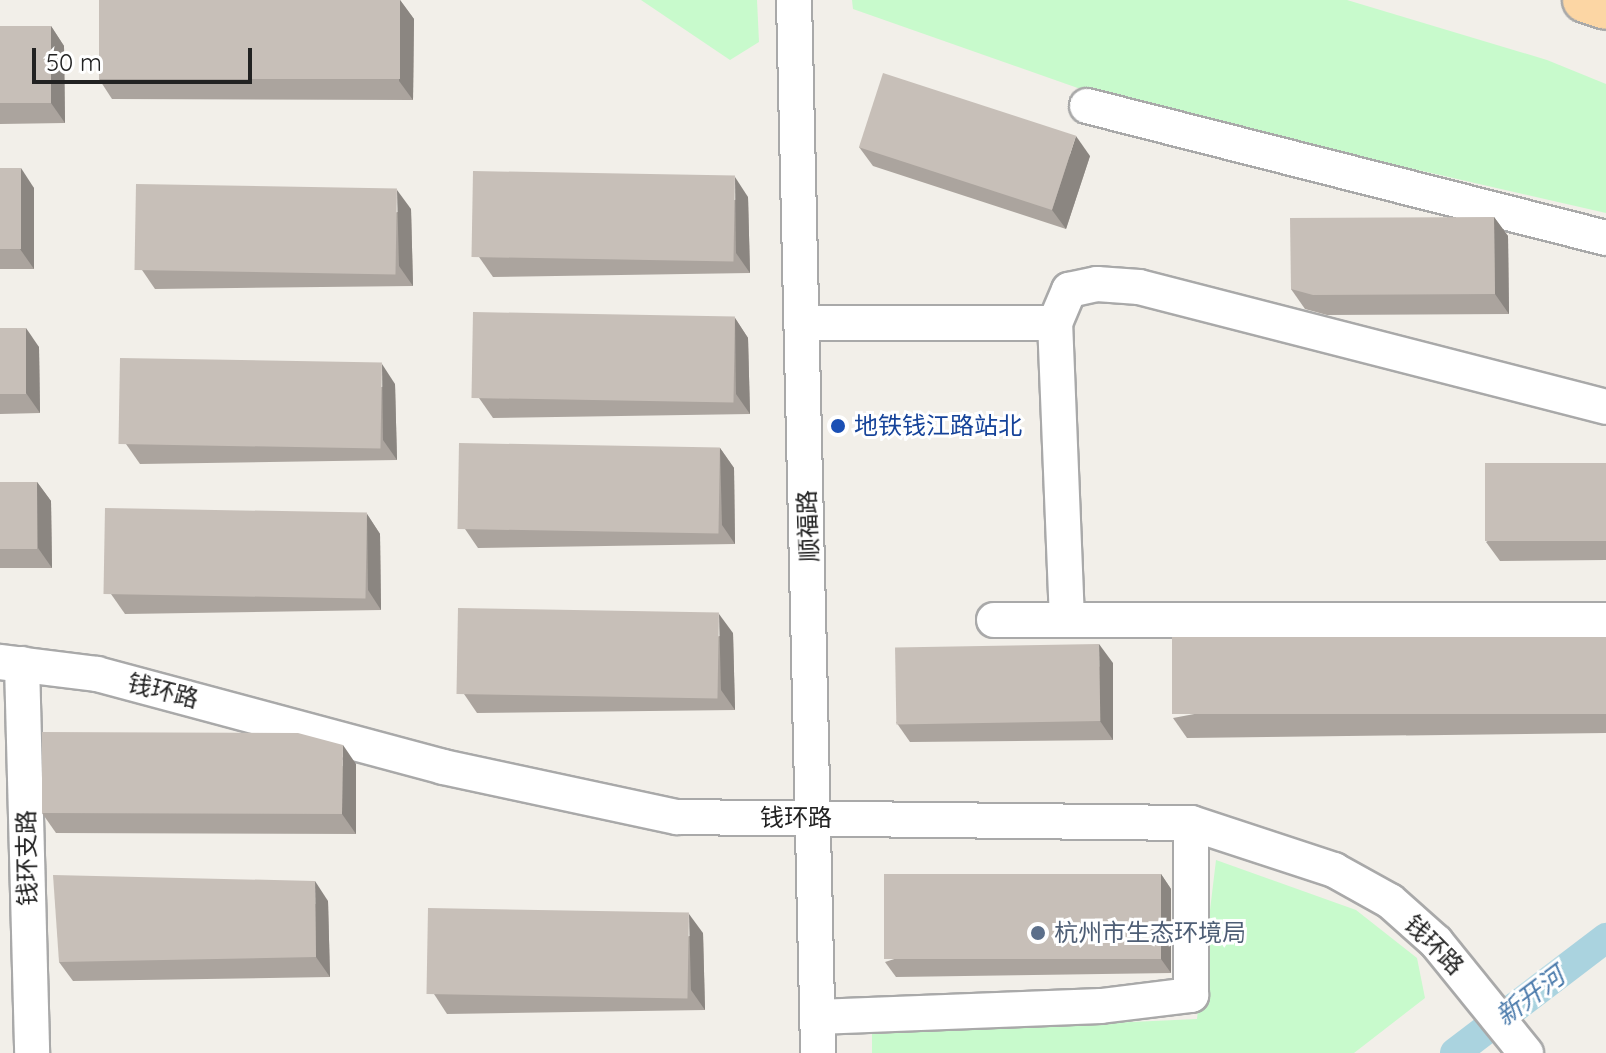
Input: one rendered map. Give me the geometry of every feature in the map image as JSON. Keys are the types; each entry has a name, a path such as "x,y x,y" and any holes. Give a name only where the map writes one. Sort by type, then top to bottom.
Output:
{"main road":[{"path":"1585,0 1606,7"}],"street":[{"name":"顺福路","path":"794,0 816,818 818,1053"},
{"path":"1087,106 1606,238"},
{"path":"1067,620 1055,323 1069,290 1097,284 1139,287 1606,407"},
{"path":"803,323 1055,323"},
{"path":"994,620 1606,620"},
{"name":"钱环路","path":"11,663 97,674 576,799 677,817 1191,823 1334,870 1390,901 1472,983 1525,1052"},
{"name":"钱环支路","path":"11,663 32,1053"},
{"path":"817,1017 1101,1006 1191,995 1191,823"}],"green space":[{"path":"641,0 757,0 759,42 730,60"},
{"path":"852,0 1347,0 1547,60 1606,84 1606,213 1109,99 853,9"},
{"path":"1216,860 1356,910 1417,958 1425,998 1354,1053 872,1053 872,1034 1197,1019"}],"building":[{"path":"99,0 400,0 400,79 99,79"},
{"path":"0,26 51,26 51,103 0,103"},
{"path":"883,73 1076,136 1052,210 859,147"},
{"path":"0,168 21,168 21,249 0,249"},
{"path":"473,171 735,176 733,262 471,257"},
{"path":"136,184 397,189 395,275 134,270"},
{"path":"1494,217 1495,294 1313,295 1291,289 1290,218"},
{"path":"473,312 735,317 733,403 471,398"},
{"path":"0,328 26,328 26,394 0,394"},
{"path":"120,358 382,363 380,449 118,444"},
{"path":"459,443 720,448 718,534 457,529"},
{"path":"1485,463 1606,463 1606,541 1485,541"},
{"path":"0,482 37,482 37,549 0,549"},
{"path":"105,508 367,513 365,599 103,594"},
{"path":"458,608 719,613 717,699 456,694"},
{"path":"1172,637 1606,637 1606,714 1172,714"},
{"path":"1099,644 1100,721 896,725 895,648"},
{"path":"42,732 298,733 343,745 342,814 42,813"},
{"name":"杭州市生态环境局","path":"884,874 1161,874 1161,959 884,959"},
{"path":"53,875 315,881 316,957 59,962"},
{"path":"428,908 689,913 687,999 426,994"}],"waterway":[{"name":"新开河","path":"1455,1053 1606,938"}],"place":[{"name":"地铁钱江路站北","path":"838,426"},
{"name":"杭州市生态环境局","path":"1038,933"}]}
